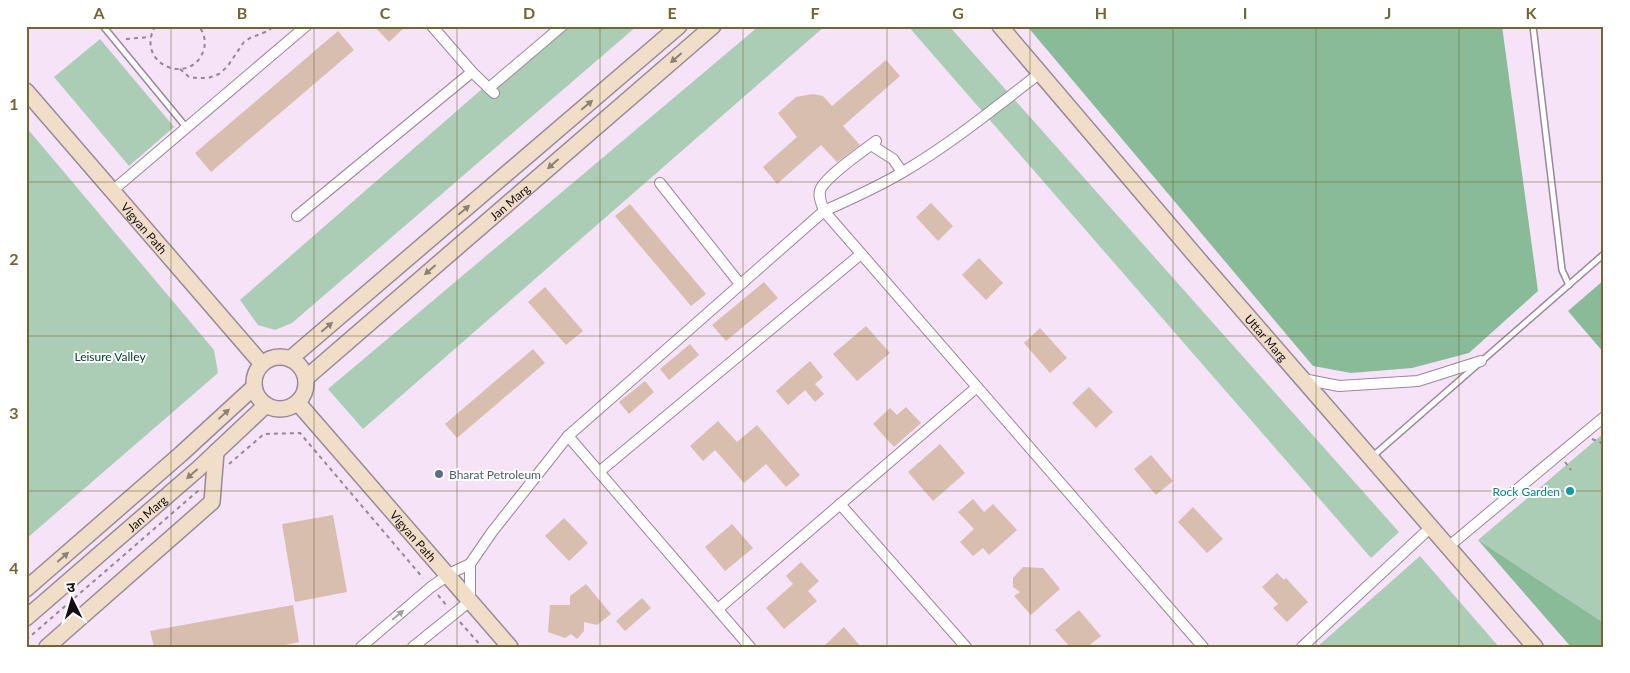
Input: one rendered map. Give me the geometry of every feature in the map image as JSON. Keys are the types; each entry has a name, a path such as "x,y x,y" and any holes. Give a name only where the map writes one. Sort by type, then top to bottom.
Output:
{"main road":[{"name":"Jan Marg","path":"290,359 679,26"},
{"name":"Jan Marg","path":"306,378 713,26"},
{"name":"Uttar Marg","path":"1000,26 1534,647"},
{"name":"Vigyan Path","path":"26,91 262,364"},
{"path":"281,357 290,359 299,366 306,378 306,390 298,402 289,408 279,410 261,401 254,386 257,371 262,364 270,359 281,357"},
{"name":"Jan Marg","path":"26,589 182,454 254,386"},
{"name":"Vigyan Path","path":"298,402 510,647"},
{"name":"Jan Marg","path":"26,618 216,452 266,405"},
{"path":"47,647 212,502 216,452"}],"street":[{"path":"112,191 306,26"},
{"path":"432,26 472,72 492,91 562,26"},
{"path":"297,216 472,72"},
{"path":"361,647 431,588 449,575 470,564 492,532 568,436 824,211 868,192 902,172 968,129 1040,73"},
{"path":"902,172 893,159 873,143 831,177 821,189 819,198 824,211 1202,647"},
{"path":"660,183 740,284"},
{"path":"600,472 861,254"},
{"path":"1303,379 1339,386 1418,381 1481,361"},
{"path":"718,609 977,387"},
{"path":"1448,547 1604,417"},
{"path":"568,436 750,647"},
{"path":"840,504 966,647"},
{"path":"1302,647 1430,527"},
{"path":"413,647 470,601 470,564"}],"lane":[{"path":"103,26 187,128"},
{"path":"1534,26 1562,270 1569,285"},
{"path":"1370,458 1604,254"}],"path":[{"path":"155,26 150,38 152,52 156,60 163,66 171,69 189,67 201,55 204,37 199,26"},
{"path":"180,69 189,77 208,78 219,74 228,67 244,42 268,31 274,26"},
{"path":"117,44 126,39 150,38"},
{"path":"26,640 264,434 300,433 482,647"}],"green space":[{"path":"554,26 637,26 292,323 275,330 258,325 240,300"},
{"path":"759,26 825,26 363,429 328,389"},
{"path":"908,26 949,26 1399,532 1371,558"},
{"path":"1027,26 1502,26 1538,291 1469,353 1412,368 1351,373 1313,366"},
{"path":"100,39 174,127 129,166 54,77"},
{"name":"Leisure Valley","path":"26,127 214,350 218,373 26,539"},
{"path":"1604,280 1604,353 1568,311"},
{"name":"Rock Garden","path":"1604,433 1604,623 1478,540"},
{"path":"1478,540 1604,623 1604,647 1571,647"},
{"path":"1420,556 1499,647 1317,647"}],"building":[{"path":"374,26 406,26 389,42"},
{"path":"338,31 354,50 211,172 195,153"},
{"path":"886,60 900,76 843,126 860,145 837,162 821,145 777,184 763,167 797,137 778,113 796,97 813,94 823,96 832,106"},
{"path":"931,203 953,226 938,241 916,217"},
{"path":"630,204 706,294 691,306 615,216"},
{"path":"979,258 1003,283 986,300 962,275"},
{"path":"764,282 778,298 726,341 712,325"},
{"path":"545,287 583,331 566,345 528,302"},
{"path":"866,326 890,353 857,381 833,354"},
{"path":"1040,328 1067,358 1050,373 1024,343"},
{"path":"690,344 699,355 669,380 660,369"},
{"path":"533,349 545,363 457,438 445,424"},
{"path":"810,361 823,377 815,384 824,394 815,402 805,390 788,405 776,391"},
{"path":"645,381 654,392 629,414 619,402"},
{"path":"1089,387 1113,412 1096,428 1072,403"},
{"path":"906,407 921,423 894,447 873,424 890,408 897,415"},
{"path":"718,421 737,442 757,425 800,475 786,487 766,464 744,483 715,450 703,461 690,446"},
{"path":"940,444 965,473 933,501 908,472"},
{"path":"1151,455 1173,481 1156,495 1134,469"},
{"path":"973,499 984,512 993,504 1017,530 989,555 983,548 973,556 960,542 974,529 958,512"},
{"path":"1193,507 1223,539 1207,553 1178,522"},
{"path":"333,515 347,592 295,602 282,524"},
{"path":"564,518 588,543 569,561 545,536"},
{"path":"732,524 753,548 725,571 705,547"},
{"path":"801,562 819,581 808,591 817,601 784,629 766,608 793,584 786,576"},
{"path":"1023,567 1043,568 1060,589 1031,615 1014,596 1020,592 1013,587 1013,578"},
{"path":"1277,573 1284,580 1286,578 1308,602 1287,622 1273,608 1278,604 1262,587"},
{"path":"586,584 611,614 597,625 584,622 584,631 577,639 571,634 565,638 548,632 550,605 570,605 570,596"},
{"path":"642,598 651,608 625,631 616,621"},
{"path":"293,605 299,642 277,647 154,647 150,631"},
{"path":"1079,610 1101,636 1087,647 1070,647 1055,630"},
{"path":"844,627 861,647 823,647"}],"place":[{"name":"Bharat Petroleum","path":"439,474"},
{"name":"Rock Garden","path":"1570,491"}]}
